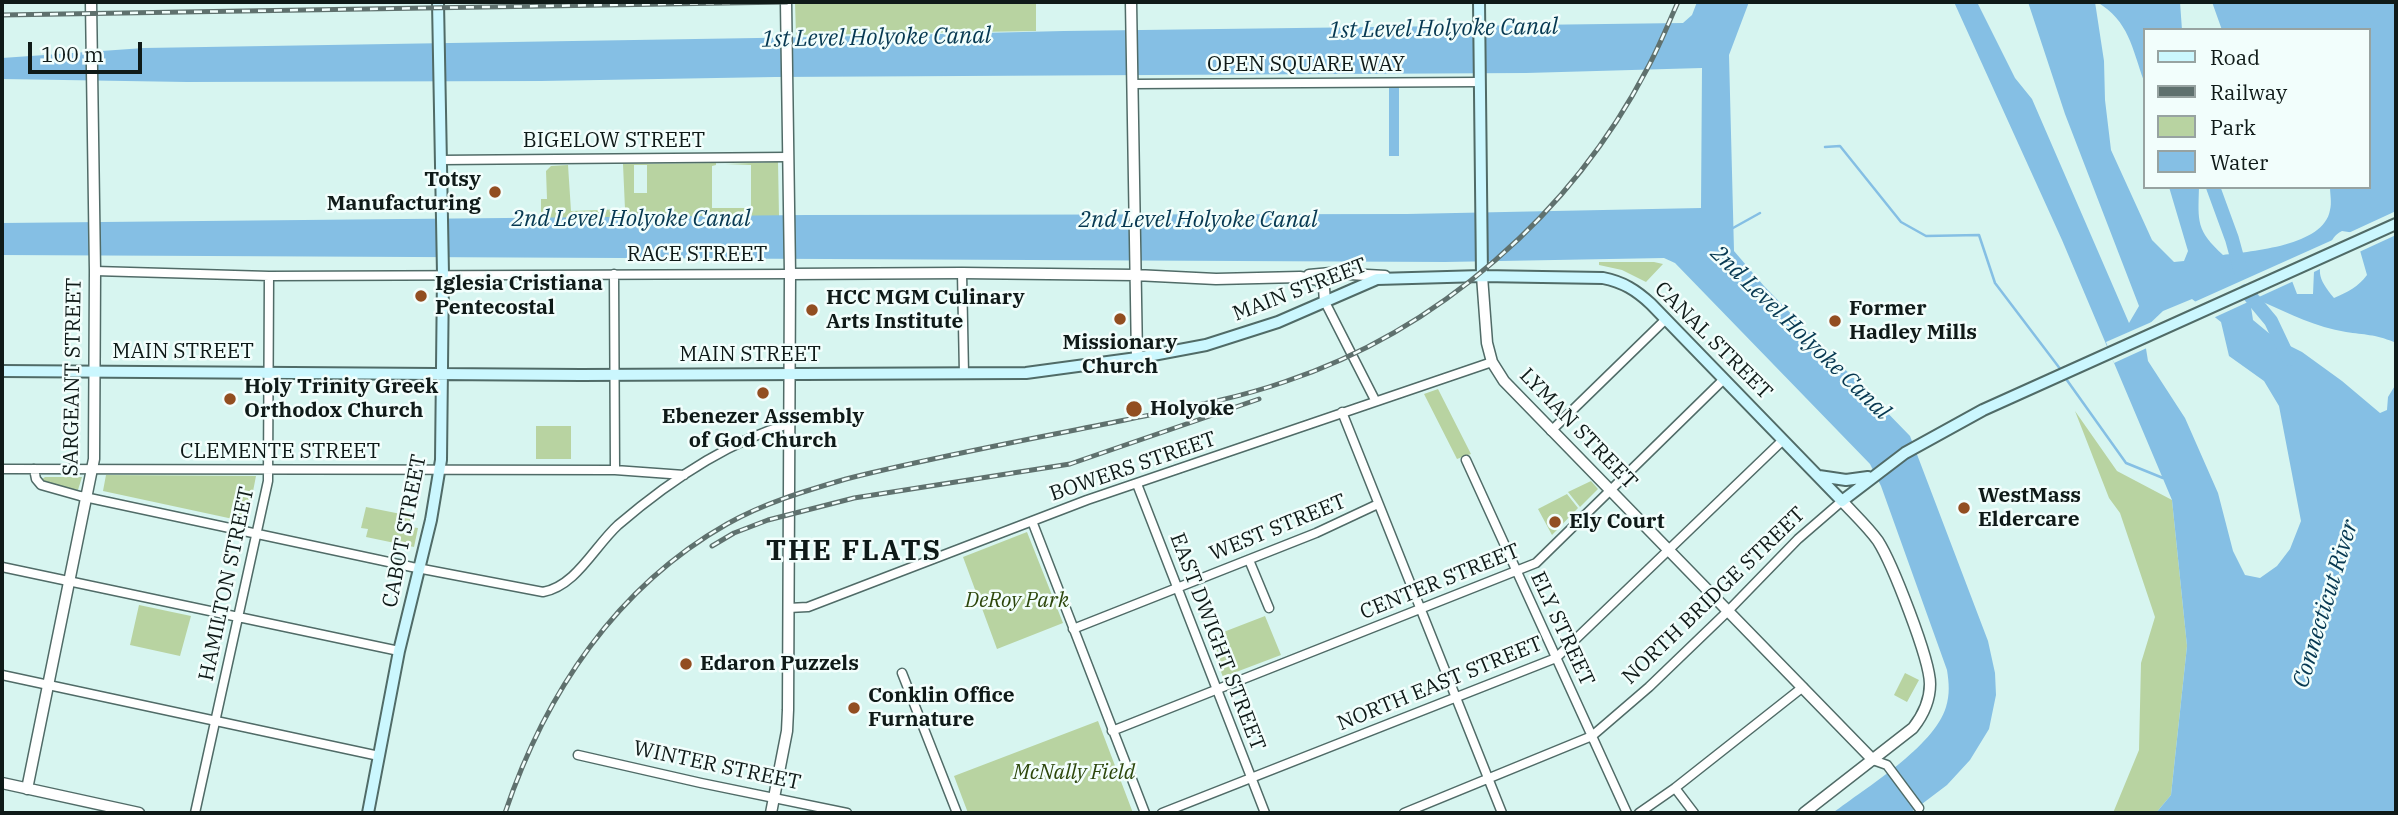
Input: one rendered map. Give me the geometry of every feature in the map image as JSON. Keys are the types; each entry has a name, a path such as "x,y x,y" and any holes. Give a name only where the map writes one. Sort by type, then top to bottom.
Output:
{"main road":[{"name":"CABOT STREET","path":"368,813 399,651 440,471 443,271 438,2"},
{"name":"LYMAN STREET","path":"1479,2 1482,276"},
{"name":"NORTH BRIDGE STREET","path":"1842,500 1905,453 1983,410 2396,224"},
{"name":"MAIN STREET","path":"2,371 1026,373 1137,358 1214,342 1278,322 1371,280 1482,276"},
{"name":"CANAL STREET","path":"1482,276 1603,278 1641,294 1842,500"},
{"path":"1819,476 1846,480 1872,477"}],"street":[{"name":"SARGEANT STREET","path":"27,789 93,468 95,265 92,2"},
{"path":"771,813 787,731 790,274 786,2"},
{"path":"1131,2 1137,358"},
{"name":"OPEN SQUARE WAY","path":"1132,82 1479,79"},
{"name":"BIGELOW STREET","path":"441,160 788,157"},
{"name":"RACE STREET","path":"95,265 269,276 443,271 790,274 1135,270 1216,279 1300,277 1331,273 1396,277"},
{"path":"962,273 964,374"},
{"path":"614,274 615,470"},
{"name":"HAMILTON STREET","path":"195,813 268,481 269,276"},
{"name":"LYMAN STREET","path":"1482,276 1485,329 1492,362 1504,382 1873,760 1889,768 1919,808"},
{"path":"1300,277 1319,280 1324,289 1325,302 1375,400"},
{"path":"1551,431 1666,319"},
{"name":"BOWERS STREET","path":"788,608 808,607 1032,521 1375,400 1492,362"},
{"name":"CENTER STREET","path":"1112,731 1535,563 1724,379"},
{"path":"1342,412 1502,813"},
{"path":"34,469 36,480 41,485 88,497 535,592 553,590 569,579 618,525 684,474 733,448 789,424"},
{"name":"NORTH EAST STREET","path":"1162,813 1556,658 1783,440"},
{"name":"ELY STREET","path":"1465,460 1627,813"},
{"name":"CLEMENTE STREET","path":"2,469 615,470 684,474"},
{"name":"EAST DWIGHT STREET","path":"1137,484 1265,813"},
{"path":"1804,813 1913,728 1924,714 1930,682 1924,657 1886,555 1876,538 1842,500"},
{"name":"NORTH BRIDGE STREET","path":"1404,813 1592,736 1649,687 1798,539 1842,500"},
{"name":"WEST STREET","path":"1073,629 1316,533 1378,504"},
{"path":"1032,521 1145,813"},
{"path":"1249,559 1269,608"},
{"path":"2,567 399,651"},
{"path":"902,673 957,813"},
{"path":"2,675 379,756"},
{"path":"1639,813 1675,788 1803,687"},
{"name":"WINTER STREET","path":"578,755 847,813"},
{"path":"2,783 139,813"},
{"path":"1675,788 1694,813"}],"green space":[{"path":"795,2 1036,2 1036,31 796,35"},
{"path":"778,162 779,216 541,219 541,199 547,199 546,171 551,166 568,165 571,211 625,209 623,164 716,163 712,166 712,208 751,208 751,165 725,164","holes":["634,165 647,165 647,193 634,193"]},
{"path":"1599,262 1663,264 1646,282 1622,270 1599,265"},
{"path":"1438,389 1471,454 1457,459 1424,394"},
{"path":"2075,411 2117,471 2172,500 2187,646 2171,795 2156,813 2113,813 2139,750 2141,663 2155,617 2120,513 2109,498"},
{"path":"536,426 571,426 571,459 536,459"},
{"path":"106,475 256,476 247,522 103,491"},
{"path":"45,477 82,477 78,490 44,483 41,480"},
{"path":"1591,481 1598,489 1580,507 1568,492"},
{"name":"Ely Court","path":"1567,494 1578,508 1552,535 1538,509"},
{"path":"366,507 411,516 410,527 418,528 414,547 366,537 368,529 361,528"},
{"name":"DeRoy Park","path":"1027,532 1063,623 997,649 963,557"},
{"path":"139,605 191,616 180,656 130,645"},
{"path":"1265,616 1281,655 1223,677 1208,638"},
{"path":"1905,673 1919,680 1907,702 1894,695"},
{"name":"McNally Field","path":"1098,721 1133,813 968,813 954,776"}],"water":[{"path":"1697,2 1749,2 1729,55 1734,251 1764,286 1910,436 1988,641 1995,673 1996,695 1989,729 1970,760 1947,785 1910,813 1833,813 1897,766 1928,737 1939,722 1948,698 1947,670 1881,486 1870,464 1675,263 1664,258 1445,262 2,255 2,223 806,215 1407,214 1701,208 1702,68 1526,73 541,81 187,82 2,79 2,58 144,48 1683,23 1692,15"},
{"path":"1954,2 1977,2 2015,78 2032,99 2129,323 2139,306 2065,114 2028,2 2095,2 2104,61 2111,150 2152,240 2174,262 2184,261 2188,251 2170,189 2199,189 2200,225 2208,239 2223,255 2268,248 2301,239 2315,232 2325,222 2331,207 2330,189 2370,189 2370,28 2221,28 2212,2 2396,2 2396,352 2394,342 2387,339 2324,327 2263,302 2251,307 2253,320 2276,339 2302,352 2380,413 2387,410 2388,397 2396,384 2395,813 2156,813 2171,795 2187,646 2172,500 2062,240","holes":["2342,231 2355,233 2367,275 2352,289 2334,298 2321,279 2320,268 2337,234","2303,257 2314,271 2313,294 2297,294 2286,265","2192,299 2221,322 2229,356 2264,381 2279,406 2301,521 2290,549 2277,566 2260,578 2245,575 2233,551 2218,493 2185,418 2148,361 2143,330 2163,311"]},
{"path":"2097,2 2180,2 2182,28 2142,28 2142,75 2128,36 2108,9"},
{"path":"1389,87 1399,87 1399,156 1389,156"}],"pier":[{"path":"2396,211 2396,235 2357,253 2352,236 2344,235"},
{"path":"2337,238 2322,268 2310,274 2302,261 2290,266 2296,280 2211,319 2192,303"},
{"path":"2163,317 2146,331 2149,347 2114,363 2106,342"}],"waterway":[{"path":"1825,147 1840,146 1901,222 1926,236 1979,235 1995,283 2061,370"},
{"name":"Connecticut River","path":"2214,189 2241,272"},
{"path":"1733,228 1760,213"},
{"name":"Connecticut River","path":"2246,291 2271,321 2289,359"},
{"path":"2064,376 2126,463 2163,478"}],"railway":[{"path":"2,15 787,2"},
{"path":"505,813 541,726 589,648 651,579 687,550 727,524 770,504 846,479 1185,408 1284,382 1341,360 1395,332 1447,299 1495,260 1540,218 1580,171 1616,122 1647,69 1678,2"},
{"path":"712,546 734,533 768,520 854,498 1070,464 1259,399"}],"place":[{"name":"Totsy Manufacturing","path":"495,192"},
{"name":"Iglesia Cristiana Pentecostal","path":"421,296"},
{"name":"HCC MGM Culinary Arts Institute","path":"812,310"},
{"name":"Missionary Church","path":"1120,319"},
{"name":"Former Hadley Mills","path":"1835,321"},
{"name":"Ebenezer Assembly of God Church","path":"763,393"},
{"name":"Holy Trinity Greek Orthodox Church","path":"230,399"},
{"name":"Holyoke","path":"1134,409"},
{"name":"WestMass Eldercare","path":"1964,508"},
{"name":"Ely Court","path":"1555,522"},
{"name":"Edaron Puzzels","path":"686,664"},
{"name":"Conklin Office Furnature","path":"854,708"}],"district":[{"name":"THE FLATS","path":"854,552"}],"water label":[{"name":"1st Level Holyoke Canal","path":"1443,29"},
{"name":"1st Level Holyoke Canal","path":"876,38"},
{"name":"2nd Level Holyoke Canal","path":"631,219"},
{"name":"2nd Level Holyoke Canal","path":"1198,220"},
{"name":"2nd Level Holyoke Canal","path":"1800,333"}]}
